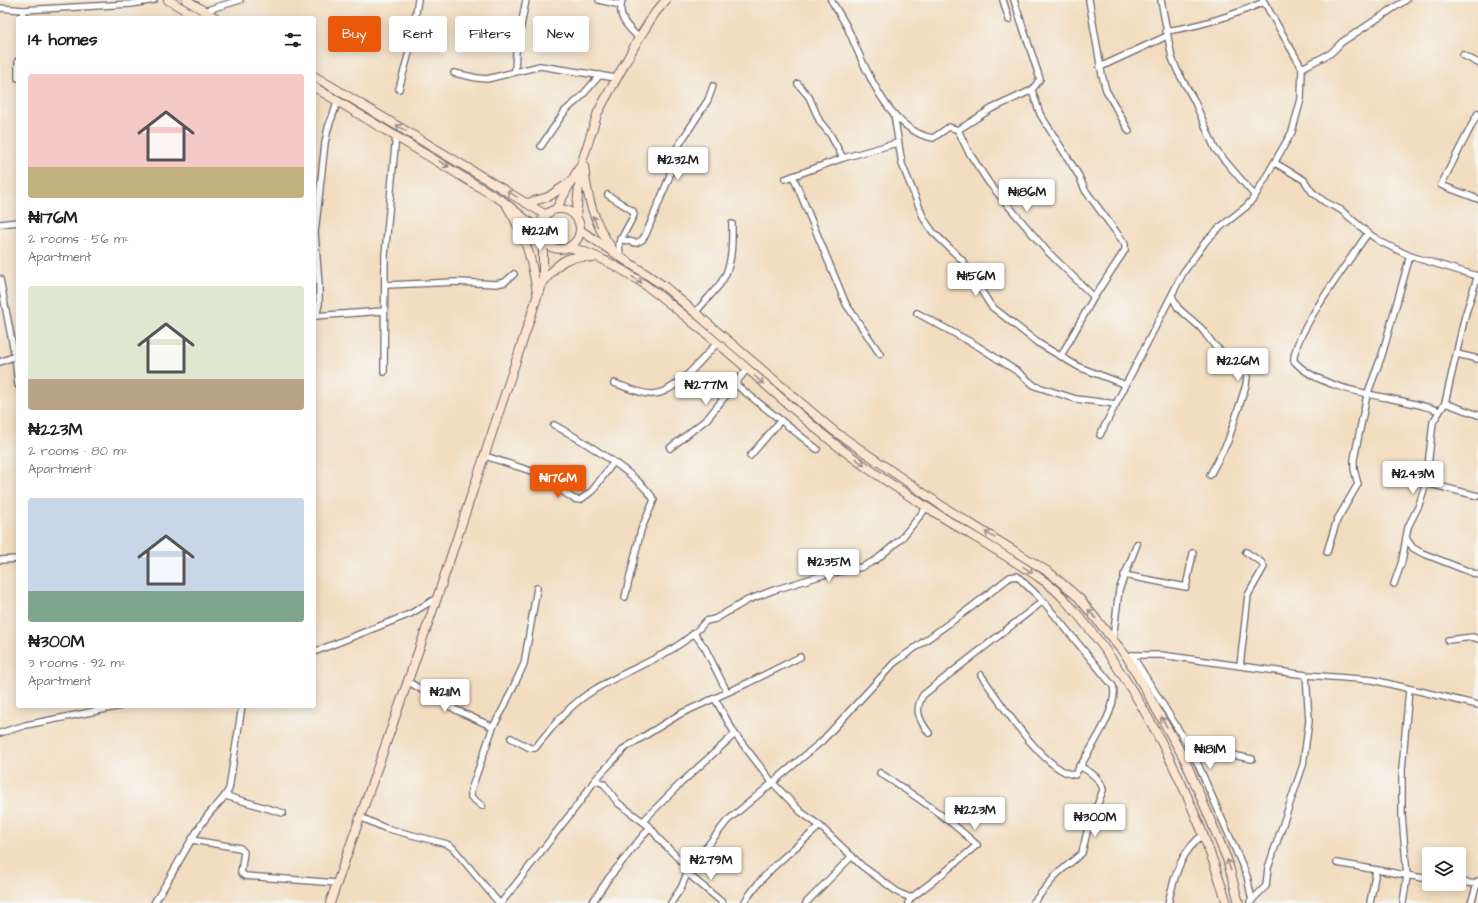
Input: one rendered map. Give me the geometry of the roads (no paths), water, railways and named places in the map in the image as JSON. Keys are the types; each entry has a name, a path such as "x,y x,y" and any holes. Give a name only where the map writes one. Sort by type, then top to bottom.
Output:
{"main road":[{"path":"168,0 196,16"},
{"path":"186,0 213,16"},
{"path":"330,903 437,598 538,295 542,282 543,241 539,230 540,223 546,215 556,209 582,161 598,112 639,38 655,13 666,0"},
{"path":"316,77 546,215"},
{"path":"316,88 396,135 504,202 539,230"},
{"path":"542,282 566,248 578,238 580,230 576,217 582,161"},
{"path":"582,161 586,188 598,229 618,255"},
{"path":"527,203 548,197 571,181"},
{"path":"504,202 526,241 531,255 538,295"},
{"path":"556,209 565,209 576,217"},
{"path":"580,230 664,286 834,431 942,506 1055,577 1079,598 1129,656 1185,760 1227,860 1239,903"},
{"path":"543,241 550,247 566,248 585,252 603,260 634,278 669,303 822,434 861,463 927,507 1042,580 1064,598 1109,656 1143,710 1174,768 1204,834 1228,903"},
{"path":"542,282 556,266 568,258 589,257 603,260"}],"street":[{"path":"0,8 22,10 131,4 154,0"},
{"path":"204,11 240,0"},
{"path":"399,89 412,45 418,0"},
{"path":"515,71 516,52 526,0"},
{"path":"599,0 621,2 620,17 624,24 639,38"},
{"path":"831,0 847,28 861,61 894,114 899,135 898,143 902,164 915,200 933,232 962,260 991,306 1038,343 1078,367 1126,385"},
{"path":"1003,0 1009,20"},
{"path":"958,130 991,109 1032,90 1040,80 1014,0"},
{"path":"1089,0 1100,67 1106,90 1129,130"},
{"path":"1161,0 1166,33 1172,58 1194,100 1215,149 1255,196"},
{"path":"1302,68 1331,53 1342,42 1406,0"},
{"path":"1100,67 1166,33 1221,20 1264,1 1302,68 1301,99 1298,116 1292,132 1275,163 1255,196 1247,206 1218,229 1206,241 1183,273 1100,435"},
{"path":"22,10 22,16"},
{"path":"1463,55 1478,63"},
{"path":"454,73 487,78 540,66 616,78"},
{"path":"542,146 564,111 581,97 600,75"},
{"path":"798,84 809,97 820,122 830,134 843,158"},
{"path":"620,239 636,243 642,240 669,178 675,151 708,100 713,86"},
{"path":"1032,90 1040,114 1080,176 1085,190 1125,244 1125,250 1094,297 1061,356"},
{"path":"316,223 325,143 328,128 338,101"},
{"path":"894,114 925,137 933,138 949,127 958,130 971,156 989,183 1046,250 1094,297"},
{"path":"1478,114 1441,185 1478,199"},
{"path":"384,372 384,311 386,285 385,255 396,135"},
{"path":"785,179 843,158 898,143"},
{"path":"1275,163 1304,180 1312,192 1325,202 1341,210 1368,233 1396,250 1410,256 1478,276 1460,334 1457,354 1445,403 1433,422 1426,483 1419,505 1408,527 1402,561 1394,584"},
{"path":"793,176 846,304 880,354"},
{"path":"608,195 633,211 634,215 620,239 618,255"},
{"path":"0,224 16,222"},
{"path":"696,312 721,283 726,272 731,251 732,224"},
{"path":"1368,233 1307,324 1294,357 1294,361 1309,375 1366,395 1426,406 1439,411"},
{"path":"316,247 320,304 316,314"},
{"path":"1327,552 1337,520 1358,484 1354,469 1354,459 1366,395 1382,355 1410,256"},
{"path":"386,285 457,282 496,284 505,282 514,274"},
{"path":"0,279 16,356 0,362"},
{"path":"1172,296 1178,308 1201,328 1214,345 1244,371 1247,376 1246,385 1228,441 1210,475"},
{"path":"1167,306 1178,308"},
{"path":"316,316 384,311"},
{"path":"917,313 976,345 1018,372 1035,386 1076,399 1116,404"},
{"path":"614,383 650,394 666,391 678,384 717,343"},
{"path":"1457,354 1478,359"},
{"path":"670,448 707,419 747,369"},
{"path":"735,384 817,449"},
{"path":"1445,403 1478,416"},
{"path":"750,456 781,420"},
{"path":"554,426 580,440 613,463 645,488 654,500 641,530 625,597"},
{"path":"485,456 531,471 574,499 580,500 592,491 613,463"},
{"path":"1426,483 1478,496"},
{"path":"512,738 530,748 535,748 557,721 580,700 612,679 662,654 694,633 706,621 715,619 748,600 768,592 823,575 862,567 876,560 901,538 927,507"},
{"path":"1406,538 1413,548 1422,553 1478,575"},
{"path":"1113,639 1118,590 1137,544"},
{"path":"1240,666 1248,595 1264,567 1262,562 1246,552"},
{"path":"1124,575 1186,587 1193,553"},
{"path":"0,560 16,559"},
{"path":"671,903 681,888 688,871 727,822 772,782 822,741 894,663 969,609 1010,577 1017,576 1043,601 1114,690 1111,705 1100,734 1074,775 1070,775 1042,754 1023,734 981,675"},
{"path":"482,806 473,800 470,794 493,727 524,664 537,588"},
{"path":"316,651 410,614 437,598"},
{"path":"929,733 920,722 918,713 920,700 923,695 1043,601"},
{"path":"694,633 705,648 727,692"},
{"path":"1448,640 1473,637 1478,639"},
{"path":"1129,656 1161,655 1306,675 1373,680 1409,690 1478,705"},
{"path":"1129,656 1193,753 1247,876 1251,902"},
{"path":"360,817 385,828 447,844 453,848 500,903 579,803 594,780 615,757 638,739 680,714 715,699 800,657"},
{"path":"1251,902 1266,886 1268,868 1303,764 1309,722 1306,675"},
{"path":"407,680 456,710 493,727"},
{"path":"1403,903 1407,876 1402,814 1402,769 1409,690"},
{"path":"715,699 735,734 772,782 801,812 820,826 862,866 909,900 941,876 977,845 962,831 914,795 880,773"},
{"path":"0,732 26,725 111,708"},
{"path":"154,903 170,879 208,814 226,796 231,779 242,708"},
{"path":"643,821 681,782 735,734"},
{"path":"1193,753 1213,751 1252,759"},
{"path":"1033,903 1057,874 1076,860 1084,850 1087,832 1103,790 1100,782 1092,773 1079,766"},
{"path":"594,780 604,784 618,803 650,827 660,840 674,852 688,871 722,903"},
{"path":"226,796 283,814"},
{"path":"744,903 758,882 769,870 820,826"},
{"path":"592,903 608,879 650,827"},
{"path":"1168,903 1174,876 1181,859 1195,841 1204,834"},
{"path":"192,840 240,848 244,852 241,873 245,876 337,882"},
{"path":"806,903 852,856"},
{"path":"1337,863 1422,878"},
{"path":"1370,903 1376,870"},
{"path":"1466,882 1478,883 1471,903"}]}
